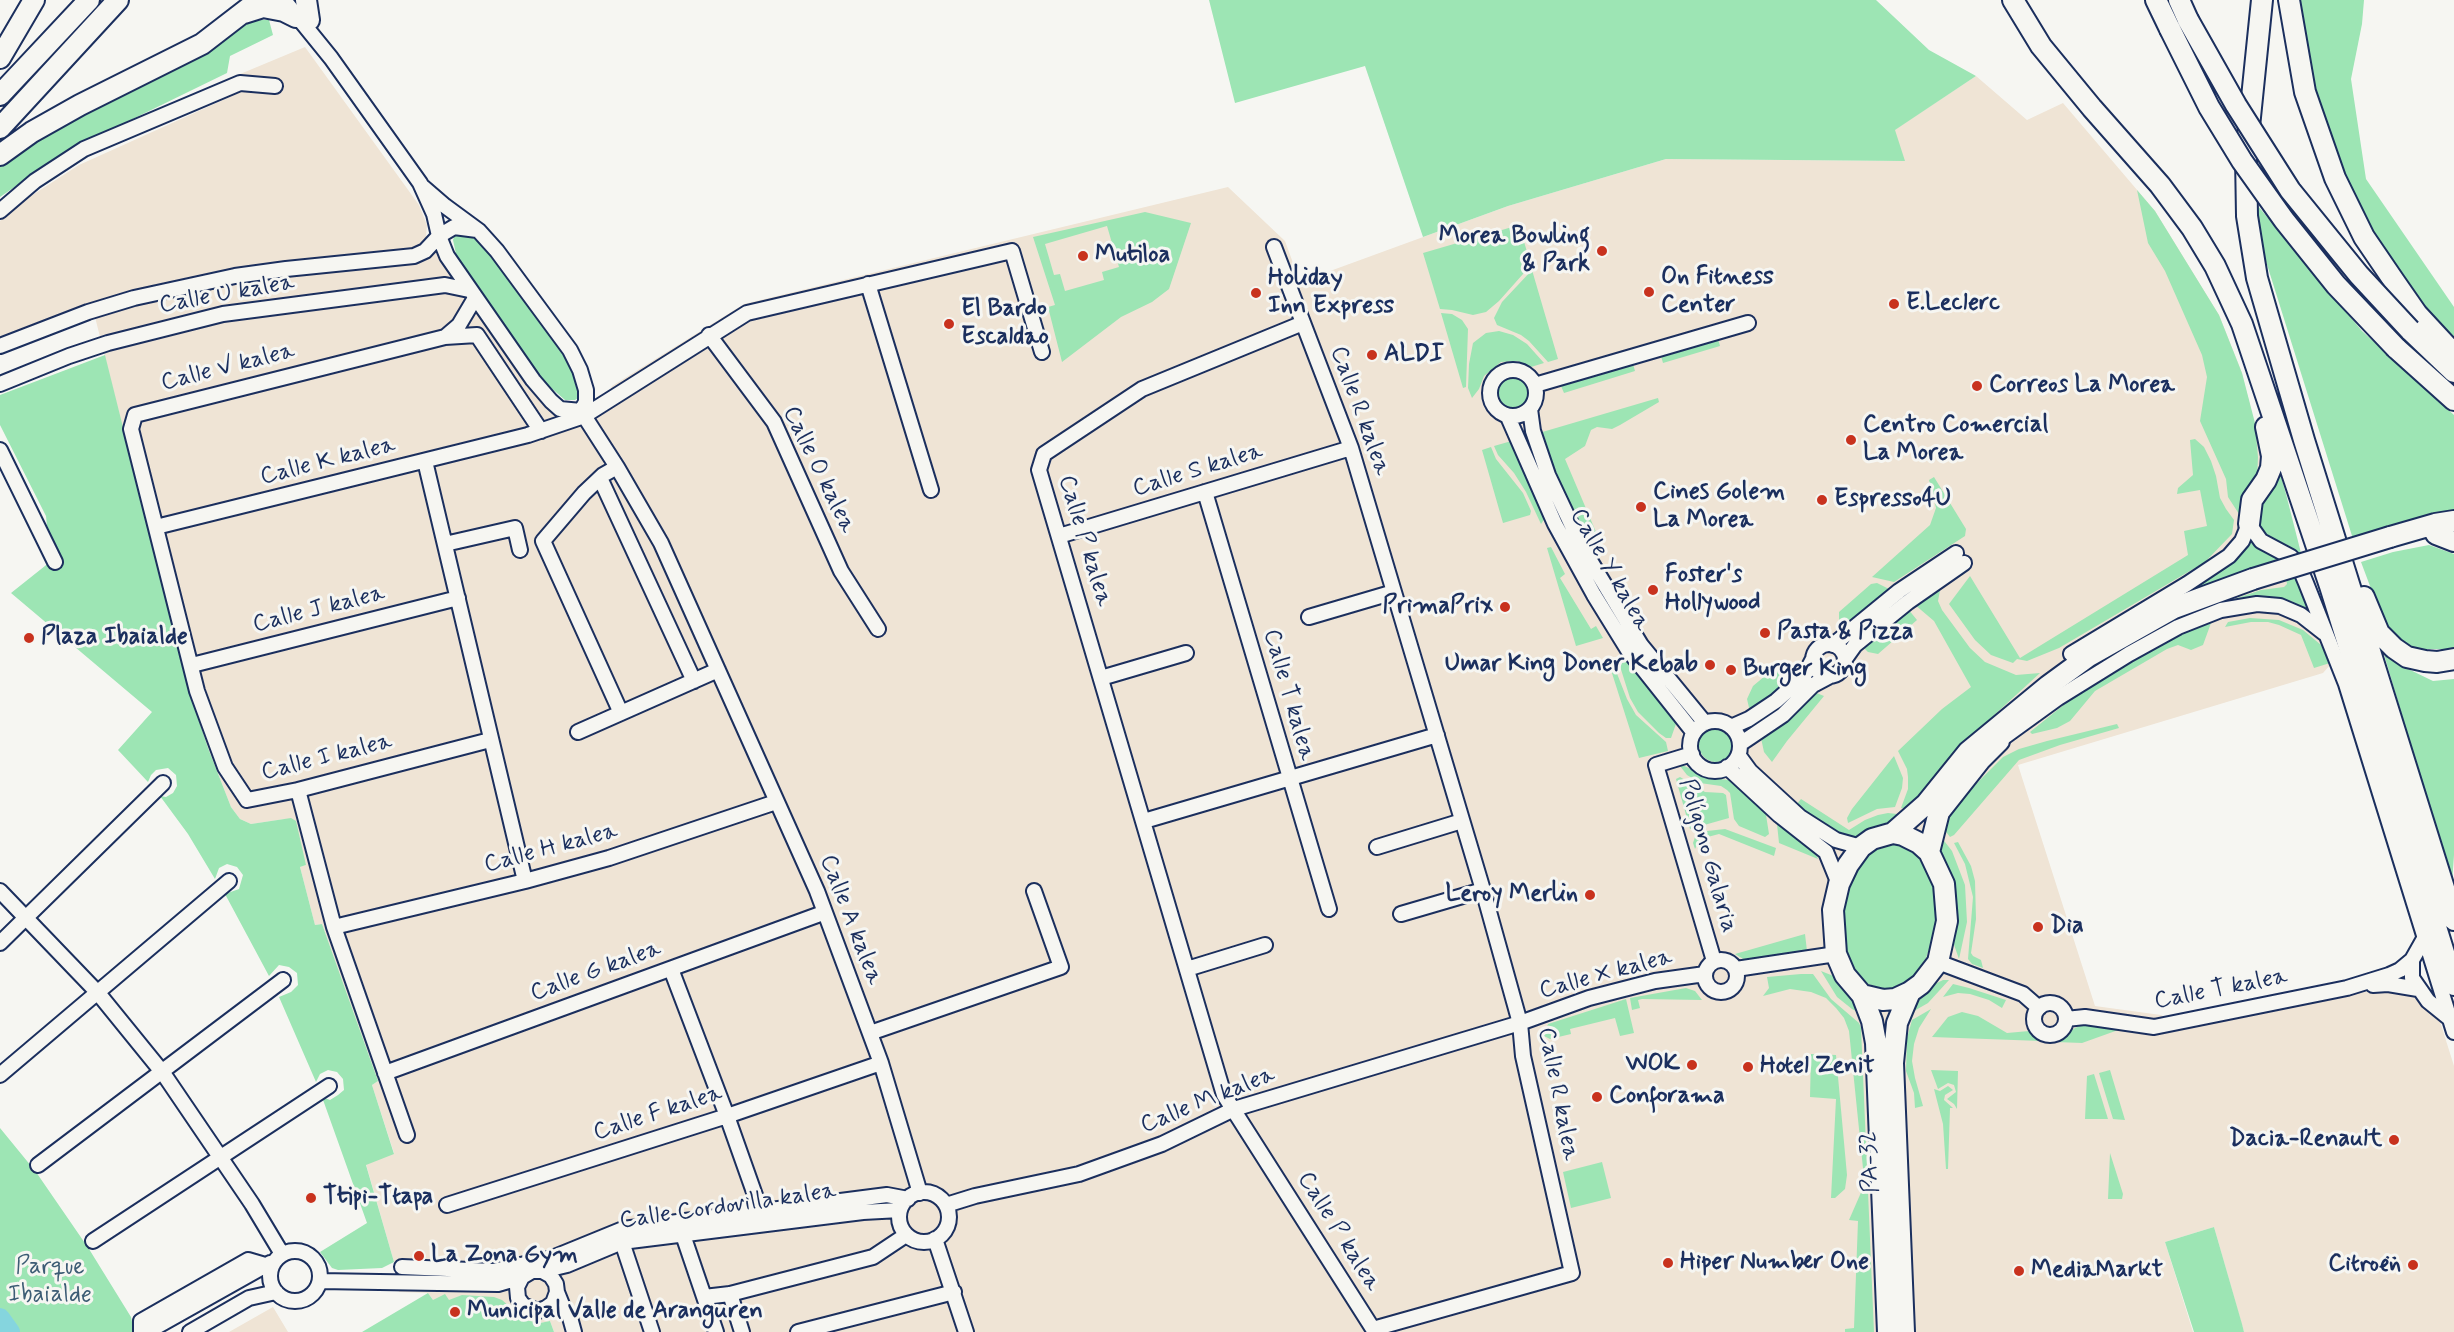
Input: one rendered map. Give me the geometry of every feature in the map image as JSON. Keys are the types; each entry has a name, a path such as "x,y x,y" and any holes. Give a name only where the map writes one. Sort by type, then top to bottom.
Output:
{"highway":[{"path":"0,58 34,0"},
{"path":"0,95 89,0"},
{"path":"0,128 118,0"},
{"path":"2013,0 2041,46 2092,108 2160,184 2192,228 2227,290 2242,324 2265,389 2330,586 2454,985"},
{"path":"2157,0 2208,107 2263,190 2336,285 2396,348 2454,400"},
{"path":"2179,0 2241,113 2290,190 2359,275 2410,330 2454,372"},
{"path":"2262,0 2246,156 2250,245 2257,278 2304,440 2454,920"},
{"path":"2256,60 2264,38 2270,0"},
{"path":"2289,0 2305,92 2325,151 2345,199 2364,237 2417,314 2454,354"},
{"path":"0,155 33,132 80,105 202,44 252,6 284,11 302,9"},
{"path":"2227,290 2227,309 2253,380 2272,456 2266,480 2252,500 2249,524"},
{"path":"2304,440 2379,633 2407,657 2437,662 2454,659"},
{"path":"1968,752 2048,686 2089,656 2174,608 2435,524 2454,521"},
{"path":"2390,540 2445,533 2454,542"},
{"path":"1893,833 1919,843 1929,852 1939,812 1980,760 2022,716 2054,690 2132,638 2189,609 2254,582"},
{"path":"1862,995 1845,975 1836,954 1833,910 1839,884 1848,865 1861,847 1872,839 1893,833 1926,804 1989,725 2039,678 2071,654"},
{"name":"PA-32","path":"1862,995 1883,1000 1895,999 1922,984 1938,962 1947,921 1947,902 1944,884 1929,852"},
{"name":"PA-32","path":"1904,1332 1893,1064 1898,1023 1910,992"},
{"name":"PA-32","path":"1862,995 1872,1021 1876,1043 1887,1332"}],"street":[{"path":"284,0 302,9 331,58 420,183 434,214 447,256 472,294 551,401 560,409 582,413 747,313 1012,251 1042,352"},
{"path":"0,211 35,182 84,149 240,83 275,86"},
{"path":"420,183 445,206 479,231 497,251 570,350 580,370 585,390 586,402 582,413"},
{"path":"440,236 454,227 479,231"},
{"name":"Calle U kalea","path":"0,346 88,312 134,298 235,276 286,268 414,256 425,251 440,236"},
{"name":"Calle R kalea","path":"1274,247 1351,448 1483,890 1520,1023 1523,1056 1572,1273"},
{"path":"868,284 931,490"},
{"name":"Calle U kalea","path":"0,384 108,343 223,314 445,285 472,294"},
{"path":"445,337 459,325 472,294"},
{"name":"Calle P kalea","path":"1303,323 1142,389 1044,454 1040,470 1224,1095 1373,1329 1572,1273"},
{"path":"1535,385 1748,323"},
{"name":"Calle V kalea","path":"156,527 131,429 135,415 445,337 477,335 541,431"},
{"name":"Calle O kalea","path":"709,335 774,422 841,571 878,628"},
{"path":"1505,371 1521,371 1530,377 1535,385 1536,395 1530,409 1524,414 1508,417 1498,412 1490,401 1491,384 1498,375 1505,371"},
{"name":"Calle Y kalea","path":"1530,409 1533,431 1548,475 1582,547 1641,645 1705,723"},
{"name":"Calle K kalea","path":"156,527 541,431 582,413"},
{"name":"Calle A kalea","path":"582,413 617,467 661,543 817,891 823,913 881,1063 909,1201"},
{"name":"Calle Y kalea","path":"1508,417 1556,524 1594,596 1628,650 1694,733"},
{"name":"Calle S kalea","path":"1059,536 1351,448"},
{"path":"0,450 55,562"},
{"path":"425,461 525,881"},
{"path":"617,467 600,478 543,541 621,713"},
{"path":"600,478 694,681"},
{"name":"Calle T kalea","path":"1205,492 1329,909"},
{"path":"2249,524 2261,541 2291,557 2298,564 2327,635 2346,684 2452,1025"},
{"path":"2071,654 2229,556 2242,541 2249,524"},
{"path":"156,527 192,665"},
{"path":"445,544 515,528 520,550"},
{"path":"1833,645 1899,591 1960,558 1855,645 1840,671 1814,685 1783,715 1739,750 1726,768 1710,770 1702,767 1692,754 1691,740 1694,733 1705,723 1719,721 1731,727 1738,738 1739,750 1750,771 1800,817 1836,840 1861,847"},
{"path":"1309,617 1394,592"},
{"name":"Calle J kalea","path":"192,665 458,598"},
{"path":"2000,740 2058,698 2129,654 2178,627 2221,610 2257,604 2280,606 2301,615 2327,635"},
{"path":"1731,727 1749,719 1776,701 1804,676 1815,652 1823,645 1833,645 1842,652 1845,659"},
{"path":"1101,678 1186,653"},
{"path":"1814,657 1817,670 1830,676"},
{"name":"Calle I kalea","path":"192,665 197,691 225,767 247,800 298,790 490,740"},
{"path":"578,732 718,670"},
{"path":"1144,821 1437,735"},
{"name":"Polígono Galaria","path":"1692,754 1656,765 1714,961"},
{"path":"1726,768 1779,815 1826,852 1839,884"},
{"path":"0,943 163,783"},
{"path":"298,790 334,927 407,1135"},
{"name":"Calle H kalea","path":"334,927 525,881 609,858 776,802"},
{"path":"1377,847 1462,820"},
{"path":"0,1075 229,881"},
{"path":"1401,914 1483,890"},
{"path":"0,891 98,993 163,1073 220,1156 274,1260"},
{"path":"870,1034 1061,967 1034,891"},
{"name":"Calle G kalea","path":"385,1073 823,913"},
{"name":"Calle T kalea","path":"2066,1019 2085,1017 2154,1027 2347,988 2389,975 2412,960 2425,937"},
{"path":"1187,969 1265,945"},
{"path":"1736,969 1836,954"},
{"path":"1726,960 1736,969 1737,978 1734,986 1721,992 1707,985 1705,974 1708,966 1714,961 1726,960"},
{"path":"2412,960 2410,972 2418,989 2452,1025"},
{"path":"1938,962 2023,994 2039,1008"},
{"path":"402,1267 493,1271 552,1258 623,1229 761,1218 727,1116 671,969"},
{"name":"Calle X kalea","path":"1520,1023 1589,998 1655,981 1705,974"},
{"path":"38,1165 163,1073 283,980"},
{"name":"Calle T kalea","path":"2347,988 2388,984 2418,989"},
{"path":"2048,1004 2057,1005 2063,1011 2066,1025 2059,1032 2044,1034 2035,1023 2039,1008 2048,1004"},
{"name":"Calle M kalea","path":"946,1205 975,1196 1079,1174 1162,1144 1234,1109 1520,1023"},
{"name":"Calle F kalea","path":"447,1205 727,1116 881,1063"},
{"path":"93,1240 329,1086"},
{"path":"935,1195 946,1205 949,1221 936,1239 925,1242 915,1241 906,1235 899,1219 909,1201 935,1195"},
{"name":"Calle Cordovilla kalea","path":"542,1271 567,1265 622,1242 761,1218 863,1212 909,1201"},
{"path":"682,1233 716,1332"},
{"path":"704,1297 730,1294 873,1257 906,1235"},
{"path":"936,1239 966,1332"},
{"path":"622,1242 652,1332"},
{"path":"147,1332 274,1260 299,1251 308,1254 316,1263 320,1281 310,1296 298,1301 285,1299 276,1292 270,1280 270,1269 274,1260"},
{"path":"141,1332 141,1321 248,1260 274,1260"},
{"path":"546,1308 553,1303 567,1265"},
{"path":"320,1281 498,1284 522,1277 532,1271 542,1271 551,1276 562,1307 569,1314 574,1332 567,1320 560,1314 546,1308 530,1309 523,1305 517,1287 522,1277"},
{"path":"498,1284 518,1294"},
{"path":"190,1332 249,1298 276,1292"},
{"path":"798,1332 954,1292"},
{"path":"730,1294 742,1332"}],"shaded area":[{"path":"305,47 419,205 427,225 426,237 546,409 574,426 598,416 612,386 744,304 1228,187 1285,241 1300,282 1508,206 1666,159 1904,161 1894,130 1976,76 2027,120 2063,103 2155,211 2219,315 2242,373 2280,530 2299,596 2331,664 2323,673 2018,765 2095,1006 2161,1015 2181,1027 2390,987 2409,990 2438,1015 2454,1066 2454,1332 2244,1332 2214,1227 2165,1242 2193,1332 554,1332 550,1321 540,1323 525,1320 509,1306 433,1300 428,1293 399,1292 394,1262 366,1164 394,1153 372,1085 378,1081 322,924 315,925 300,867 306,865 285,819 251,824 240,819 231,807 208,748 188,688 92,305 28,326 0,340 0,221 17,205 79,165 232,96 233,77"},
{"path":"273,1307 288,1332 229,1332"}],"green space":[{"path":"1209,0 1876,0 1929,50 1976,76 1895,130 1905,161 1666,159 1508,206 1423,237 1365,66 1235,103"},
{"path":"2297,0 2364,0 2362,24 2351,79 2366,179 2454,307 2454,346 2402,284 2362,218 2326,134 2300,36"},
{"path":"253,20 269,20 273,35 230,56 227,73 67,151 0,197 0,164 55,129 209,49"},
{"path":"2137,190 2155,211 2219,315 2242,373 2255,423 2258,457 2257,480 2239,514 2228,497 2226,479 2200,421 2207,377 2202,355 2165,271 2148,243"},
{"path":"2258,206 2362,331 2454,415 2454,512 2416,519 2353,539 2259,239"},
{"path":"1145,212 1191,223 1169,289 1152,302 1121,317 1062,362 1048,307 1055,305 1033,237","holes":["1107,226 1119,267 1102,272 1104,280 1065,291 1060,274 1054,275 1045,244"]},
{"path":"1519,225 1531,265 1499,301 1486,312 1473,315 1440,309 1423,253"},
{"path":"461,231 480,242 492,254 570,364 579,389 578,398 565,400 541,379 458,263 453,240 455,234"},
{"path":"1532,270 1558,359 1548,362 1529,341 1497,325 1494,318 1502,302"},
{"path":"1441,313 1452,314 1462,320 1468,329 1466,387 1463,388"},
{"path":"1499,331 1513,335 1527,344 1544,363 1531,367 1517,361 1501,362 1484,376 1479,389 1472,398 1468,388 1473,343 1486,333"},
{"path":"1718,339 1720,346 1663,363 1661,356"},
{"path":"105,355 188,688 208,748 231,807 240,819 251,824 291,818 296,821 306,865 300,867 315,925 322,924 378,1081 372,1085 394,1154 366,1165 394,1262 382,1268 338,1270 332,1268 320,1252 367,1223 322,1097 330,1100 344,1090 343,1079 337,1072 328,1070 320,1074 316,1082 279,997 291,992 298,985 297,973 289,967 279,965 269,976 225,894 239,889 243,875 237,867 227,864 219,868 215,879 188,834 160,796 166,797 173,793 177,786 176,775 168,768 156,770 148,782 118,750 152,712 11,593 60,554 47,526 46,516 0,425 0,395"},
{"path":"1633,364 1635,371 1564,393 1561,386"},
{"path":"1513,376 1525,381 1530,393 1525,405 1513,410 1501,405 1496,393 1501,381"},
{"path":"1658,398 1659,402 1612,429 1597,427 1591,430 1585,446 1565,459 1596,532 1584,540 1554,475 1539,433"},
{"path":"2195,439 2204,447 2211,461 2220,498 2234,520 2232,534 2205,562 2059,648 2027,661 2017,659 2013,663 1991,655 1975,640 1949,604 1970,576 2020,658 2188,555 2184,531 2207,526 2200,490 2177,494 2178,488 2193,475 2190,440"},
{"path":"1515,440 1545,518 1541,524 1526,492 1514,473 1498,455 1494,446"},
{"path":"1491,447 1496,459 1523,493 1531,511 1530,515 1503,523 1482,450"},
{"path":"2279,470 2302,557 2261,532 2257,522 2257,510"},
{"path":"1934,477 1966,529 1965,536 1894,582 1872,577 1930,525 1936,508 1929,480"},
{"path":"2249,533 2290,561 2309,611 2291,601 2271,598 2249,598 2207,608 2261,590 2284,587 2287,584 2285,571 2154,611"},
{"path":"2429,545 2454,554 2454,647 2451,649 2413,649 2393,635 2382,618 2361,562 2393,552"},
{"path":"1551,547 1565,574 1560,578 1591,629 1596,626 1603,638 1576,646 1547,548"},
{"path":"1877,583 1893,591 1845,629 1839,622 1839,612 1871,584"},
{"path":"1941,585 1938,601 1942,610 1970,648 1985,662 2016,675 2040,673 1992,717 1949,763 1911,809 1901,808 1908,789 1908,777 1907,769 1898,751 1942,709 1971,687 1934,621 1914,604"},
{"path":"1908,609 1917,620 1878,654 1868,652 1862,646"},
{"path":"2250,618 2279,620 2303,630 2321,645 2330,663 2314,668 2301,635 2279,625 2268,622 2251,622 2225,627 2228,622"},
{"path":"2211,623 2203,645 2191,650 2178,645 2167,649 2095,691 2070,721 2057,728 2032,734 2030,732 2071,699 2154,649 2186,632"},
{"path":"2383,651 2402,666 2433,681 2454,679 2452,884"},
{"path":"1618,660 1628,661 1677,721 1671,738 1666,738 1659,733 1638,712 1630,698"},
{"path":"1614,666 1636,715 1666,742 1668,751 1639,758 1610,667"},
{"path":"1782,667 1792,668 1797,675 1772,697 1750,712 1747,699 1753,686 1771,671"},
{"path":"1814,692 1824,696 1772,762 1764,752 1762,733"},
{"path":"2117,724 2119,728 2019,760 1954,835 1950,837 1940,824 2003,757 2019,749"},
{"path":"1716,728 1728,733 1733,745 1728,757 1716,762 1704,757 1699,745 1704,733"},
{"path":"1894,756 1903,778 1895,807 1877,809 1848,823 1847,818 1852,809"},
{"path":"1680,766 1711,778 1729,780 1744,790 1768,812 1766,815 1769,834 1765,837 1739,826 1734,819 1730,793 1721,786 1700,783 1687,775"},
{"path":"1680,777 1705,792 1726,795 1729,818 1690,829 1676,779"},
{"path":"1801,799 1849,830 1878,815 1888,813 1906,815 1894,823 1854,837 1846,837 1827,829 1807,816 1796,805"},
{"path":"1778,821 1814,850 1818,859 1779,843"},
{"path":"1725,829 1776,848 1774,856 1719,834 1700,839 1695,849 1693,843 1695,837 1707,831"},
{"path":"1938,833 1952,851 1965,885 1967,922 1959,959 1952,939 1938,850"},
{"path":"1958,842 1971,866 1975,881 1976,919 1971,953 1981,960 1983,968 1972,964 1968,959 1973,897 1965,864 1954,843"},
{"path":"1888,843 1902,844 1921,856 1937,890 1938,913 1934,935 1926,958 1914,976 1896,988 1881,988 1868,984 1855,972 1846,953 1842,927 1843,900 1850,876 1870,850"},
{"path":"1805,934 1807,951 1799,954 1745,960 1735,954"},
{"path":"1821,971 1836,977 1863,1015 1837,997"},
{"path":"1813,974 1831,999 1859,1023 1861,1028 1874,1332 1845,1332 1845,1329 1854,1328 1858,1221 1849,1220 1863,1188 1864,1178 1849,1031 1844,1018 1826,998 1811,992 1790,989 1763,996 1769,988 1767,977"},
{"path":"1943,980 1949,980 1928,1003 1907,1015 1925,989"},
{"path":"1953,984 2006,1000 2002,1008 1989,1000 1970,994 1958,993 1943,997"},
{"path":"1686,988 1695,991 1702,1000 1642,999 1638,1000 1640,1008 1632,1010 1630,998"},
{"path":"1626,999 1634,1033 1620,1036 1615,1018 1570,1029 1571,1034 1550,1039 1544,1036 1548,1024"},
{"path":"1931,1009 1919,1028 1914,1044 1912,1061 1923,1106 1915,1108 1914,1093 1906,1071 1907,1038 1912,1020"},
{"path":"1962,1012 1978,1016 2007,1033 2029,1031 2041,1041 1932,1037 1948,1017"},
{"path":"2084,1024 2121,1029 2082,1043 2056,1042"},
{"path":"1811,1054 1836,1055 1847,1175 1845,1189 1835,1198 1831,1198 1836,1099 1810,1097"},
{"path":"1931,1070 1958,1071 1957,1109 1947,1099 1956,1092 1954,1085 1948,1083 1938,1089"},
{"path":"2110,1070 2125,1120 2113,1119 2099,1073"},
{"path":"2094,1074 2108,1119 2085,1119 2087,1076"},
{"path":"1948,1086 1953,1090 1945,1095 1944,1100 1953,1108 1950,1108 1948,1169 1946,1169 1943,1124 1934,1089 1940,1091"},
{"name":"Parque Ibaialde","path":"0,1128 36,1172 89,1249 131,1317 134,1332 0,1332"},
{"path":"2110,1153 2123,1194 2122,1199 2108,1199"},
{"path":"1602,1162 1611,1198 1571,1208 1563,1172"},
{"path":"2214,1227 2244,1332 2194,1332 2165,1242"},
{"name":"Municipal Valle de Aranguren","path":"428,1293 433,1300 445,1294 449,1300 462,1295 494,1297 502,1300 525,1320 540,1323 550,1321 554,1332 362,1332"}],"waterway":[{"path":"0,1318 10,1332"}],"place":[{"name":"Morea Bowling & Park","path":"1602,251"},
{"name":"Mutiloa","path":"1083,256"},
{"name":"On Fitness Center","path":"1649,292"},
{"name":"Holiday Inn Express","path":"1256,293"},
{"name":"E.Leclerc","path":"1894,304"},
{"name":"El Bardo Escaldao","path":"949,324"},
{"name":"ALDI","path":"1372,355"},
{"name":"Correos La Morea","path":"1977,386"},
{"name":"Centro Comercial La Morea","path":"1851,440"},
{"name":"Espresso4U","path":"1822,500"},
{"name":"Cines Golem La Morea","path":"1641,507"},
{"name":"Foster's Hollywood","path":"1653,590"},
{"name":"PrimaPrix","path":"1505,607"},
{"name":"Pasta & Pizza","path":"1765,633"},
{"name":"Plaza Ibaialde","path":"29,638"},
{"name":"Umar King Doner Kebab","path":"1710,665"},
{"name":"Burger King","path":"1731,670"},
{"name":"Leroy Merlin","path":"1590,895"},
{"name":"Dia","path":"2038,927"},
{"name":"WOK","path":"1692,1065"},
{"name":"Hotel Zenit","path":"1748,1067"},
{"name":"Conforama","path":"1597,1097"},
{"name":"Dacia-Renault","path":"2394,1140"},
{"name":"Ttipi-Ttapa","path":"311,1198"},
{"name":"La Zona Gym","path":"419,1256"},
{"name":"Hiper Number One","path":"1668,1263"},
{"name":"Citroën","path":"2413,1265"},
{"name":"MediaMarkt","path":"2019,1271"},
{"name":"Municipal Valle de Aranguren","path":"455,1312"}]}
